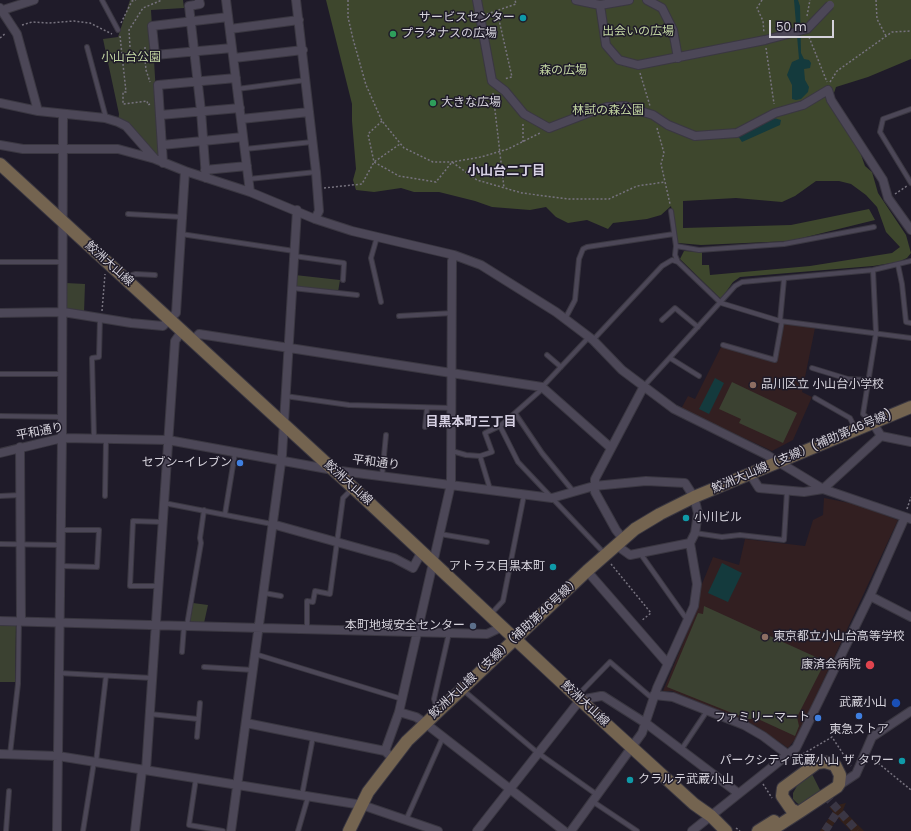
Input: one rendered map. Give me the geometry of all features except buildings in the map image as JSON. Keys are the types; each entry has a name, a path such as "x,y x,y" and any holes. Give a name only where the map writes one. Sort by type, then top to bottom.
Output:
{"main road":[{"name":"鮫洲大山線","path":"0,164 490,615 578,698 629,752 726,831"},
{"name":"鮫洲大山線（支線）(補助第46号線)","path":"694,497 911,407"},
{"name":"鮫洲大山線（支線）（補助第46号線）","path":"349,831 368,792 389,755 407,741 461,688 586,571 608,559 620,542 660,514 694,497"},
{"path":"770,831 801,811 837,787 840,776 835,765 825,762 817,763 783,788 782,796 788,804 794,811 801,811"},
{"path":"758,831 786,813 788,804"},
{"name":"鮫洲大山線","path":"709,818 718,831"}],"street":[{"path":"34,0 0,10 14,27 38,111"},
{"path":"199,0 200,4 188,6 201,111 205,174"},
{"path":"226,0 250,192"},
{"path":"296,0 316,172 319,210 315,219"},
{"path":"477,0 492,82 505,92 524,114 549,128 607,107 625,106 653,115 668,125 695,136 737,132 775,113 803,105 828,90 831,100 883,180 888,198 911,230"},
{"path":"576,0 600,5 629,0"},
{"path":"647,0 662,8 673,30 678,58"},
{"path":"600,5 606,45 620,60 638,65 765,40 807,29 832,3"},
{"path":"228,17 152,26 155,54 232,48"},
{"path":"230,29 299,20"},
{"path":"234,58 303,50"},
{"path":"159,161 162,145 158,85 236,78"},
{"path":"0,103 38,111 106,118 126,126 159,161"},
{"path":"160,115 240,108"},
{"path":"241,119 309,112"},
{"path":"57,831 62,438 63,114"},
{"path":"162,145 243,138"},
{"path":"0,145 24,149 118,149 159,161 185,171 205,174 297,210 315,219 352,231 454,255 481,265 564,319 591,339 622,370 674,409 779,462 823,489 908,518 796,748 692,831"},
{"path":"205,174 247,166"},
{"path":"0,313 63,312 130,324 163,326 176,313 185,171"},
{"path":"231,831 281,462 297,210"},
{"path":"246,723 389,755 451,484 453,313 452,261 454,255"},
{"path":"135,831 150,714 175,341 182,331"},
{"path":"192,341 199,334 542,387 611,448"},
{"path":"644,386 595,479 595,492 616,530 620,542 630,555 690,543"},
{"path":"873,423 881,436 911,442"},
{"path":"750,474 759,488 804,492 823,489 881,436"},
{"name":"平和通り","path":"0,453 62,438 168,440 281,462 333,470 552,498 594,486 646,481 679,482 688,486 694,497"},
{"path":"20,448 22,544 20,621"},
{"path":"574,830 594,798 629,752 647,724 654,697 694,606 697,584 690,543 695,533 698,513 694,497"},
{"path":"272,524 394,558 413,568 421,553"},
{"path":"586,571 668,664"},
{"path":"870,596 911,617"},
{"path":"0,621 488,634 502,627"},
{"path":"477,831 511,789 578,698 603,696 647,724 738,793"},
{"path":"654,697 673,697 744,725 763,736 787,754"},
{"path":"837,787 856,774 872,737 911,711"},
{"path":"399,712 416,717 425,723 564,831"},
{"path":"0,754 58,756 362,805 438,831"}],"lane":[{"path":"102,0 118,30"},
{"path":"87,47 106,118"},
{"path":"237,89 306,80"},
{"path":"911,109 882,119 880,132 911,183"},
{"path":"245,149 312,142"},
{"path":"248,179 316,172"},
{"path":"671,210 678,262"},
{"path":"128,214 182,217"},
{"path":"676,246 699,250 784,244 874,227"},
{"path":"181,234 344,263 343,280"},
{"path":"564,319 575,300 579,258 583,249 674,234"},
{"path":"377,236 371,258 381,302"},
{"path":"452,451 466,455 480,456 492,452 485,433 500,426 515,413 591,339 666,262 672,260 678,262 721,303 781,321 911,338"},
{"path":"644,386 735,286 742,282 873,270 898,265 911,260"},
{"path":"0,262 63,262"},
{"path":"898,265 902,284 906,322 911,323"},
{"path":"873,270 876,333 863,414 873,423"},
{"path":"127,280 132,275 136,274 155,276"},
{"path":"723,345 775,360 781,321 784,278"},
{"path":"292,288 356,295"},
{"path":"662,320 675,308 698,327"},
{"path":"399,316 453,313"},
{"path":"94,438 92,358 99,357 101,318"},
{"path":"547,355 561,367"},
{"path":"670,358 699,376"},
{"path":"812,368 848,379 868,380"},
{"path":"0,374 62,374"},
{"path":"285,396 349,405 452,408"},
{"path":"815,398 850,418 856,430"},
{"path":"425,427 427,408"},
{"path":"515,413 542,453 574,492"},
{"path":"0,416 62,417"},
{"path":"500,426 518,462 608,559"},
{"path":"382,476 386,435"},
{"path":"105,496 106,438"},
{"path":"225,514 235,453"},
{"path":"480,456 490,489"},
{"path":"307,630 307,602 313,602 315,591 330,594 343,498 353,488"},
{"path":"695,533 722,537 740,535 784,540 787,491"},
{"path":"490,615 503,601 524,494"},
{"path":"0,496 21,496"},
{"path":"164,503 272,524"},
{"path":"182,652 201,543 200,538 204,510"},
{"path":"158,586 130,586 133,521 162,522"},
{"path":"60,566 97,566 98,530 61,530"},
{"path":"439,534 486,542"},
{"path":"0,544 61,545"},
{"path":"640,553 688,621"},
{"path":"263,593 281,596"},
{"path":"10,755 18,684 20,621"},
{"path":"437,711 434,699 449,633"},
{"path":"255,654 402,699"},
{"path":"578,698 610,662 654,697"},
{"path":"204,667 253,670"},
{"path":"59,673 152,678"},
{"path":"83,831 95,762 106,676"},
{"path":"461,688 538,753 637,831"},
{"path":"197,737 200,703"},
{"path":"680,750 707,711"},
{"path":"150,714 198,719"},
{"path":"298,831 305,796 313,737"},
{"path":"406,820 443,737"},
{"path":"196,778 189,825 223,831"},
{"path":"6,831 9,791"}],"path":[{"path":"0,38 14,27 32,22 49,23 74,21 90,23 111,34 118,30 132,2 136,0"},
{"path":"130,47 129,30 143,8 162,0"},
{"path":"348,0 348,17 358,61 366,85 382,121 400,144 416,155 432,162 452,162 481,157 523,142 549,128"},
{"path":"480,16 516,4 515,0"},
{"path":"762,0 757,8 763,22 775,113"},
{"path":"806,18 810,0"},
{"path":"876,0 877,19 886,36"},
{"path":"497,11 512,77 492,82 504,188"},
{"path":"807,32 829,85 837,71 892,32 911,31"},
{"path":"120,39 126,92 123,92 123,104 147,101 148,104 153,103"},
{"path":"150,48 144,48 146,70 151,84"},
{"path":"638,65 664,153 661,164 671,210"},
{"path":"523,142 524,114"},
{"path":"382,121 368,134 374,162 399,176 436,182 452,162"},
{"path":"317,189 362,184 374,162 400,144"},
{"path":"452,162 477,180 522,193 569,199 609,199 637,186 665,182"},
{"path":"888,198 911,183"},
{"path":"101,318 105,273"},
{"path":"908,518 911,497"},
{"path":"608,559 651,613 635,626"},
{"path":"798,757 810,748 832,738 853,768 856,762"},
{"path":"870,757 911,790"},
{"path":"848,761 854,758"},
{"path":"762,782 773,799"}],"shaded area":[{"path":"794,0 798,0 800,6 801,53 804,59 809,60 811,63 810,68 804,69 805,80 809,87 808,92 801,99 796,100 792,99 792,85 787,75 792,62 799,59"},
{"path":"774,118 781,120 780,125 742,142 738,136"},
{"name":"品川区立 小山台小学校","path":"784,323 815,328 802,392 812,397 793,440 772,451 681,409 688,396 695,399 721,347 776,362"},
{"path":"715,378 724,383 709,414 699,409"},
{"name":"東京都立小山台高等学校","path":"824,498 855,504 898,520 797,737 788,748 756,726 672,691 663,691 695,614 702,584 713,557 739,565 745,539 805,546 813,520 823,515"},
{"path":"722,563 742,573 728,602 708,593"},
{"path":"846,803 843,810 864,831 851,831 838,818 829,831 820,831 833,812 829,807"}],"green space":[{"name":"小山台公園","path":"130,0 183,0 184,8 151,10 160,161 118,122 119,114 103,39 118,37"},
{"name":"林試の森公園","path":"326,0 911,0 911,59 868,77 836,87 833,96 860,152 865,166 872,172 878,193 906,235 911,253 907,258 898,262 873,266 740,277 733,282 721,299 680,259 684,251 702,252 702,265 709,265 710,275 810,266 892,253 900,247 886,232 877,207 866,195 851,184 839,181 816,181 795,196 782,202 736,198 683,201 683,228 791,225 869,209 875,220 790,241 701,245 678,243 671,206 661,215 647,219 613,223 608,229 587,220 568,223 556,217 546,207 530,210 492,207 439,192 414,192 401,188 374,192 356,190 353,180 356,169 352,104"},
{"path":"295,275 340,280 338,292 294,286"},
{"path":"66,283 85,284 84,313 66,309"},
{"path":"732,382 797,413 783,443 739,423 741,419 719,409"},
{"path":"193,603 208,605 204,623 190,622"},
{"path":"704,606 818,658 822,668 797,717 799,726 795,736 758,719 747,719 667,687 698,613 703,614"},
{"path":"0,624 16,624 15,682 0,682"},
{"path":"811,772 820,793 800,805 793,799 793,793 797,786"}],"tunnel":[{"path":"825,795 857,831"},
{"path":"825,831 838,811"}],"place":[{"name":"サービスセンター","path":"523,18"},
{"name":"プラタナスの広場","path":"393,34"},
{"name":"大きな広場","path":"433,103"},
{"name":"品川区立 小山台小学校","path":"753,385"},
{"name":"セブン-イレブン","path":"240,463"},
{"name":"小川ビル","path":"686,518"},
{"name":"アトラス目黒本町","path":"553,567"},
{"name":"本町地域安全センター","path":"473,626"},
{"name":"東京都立小山台高等学校","path":"765,637"},
{"name":"康済会病院","path":"870,665"},
{"name":"武蔵小山","path":"896,703"},
{"name":"東急ストア","path":"859,716"},
{"name":"ファミリーマート","path":"818,718"},
{"name":"パークシティ武蔵小山 ザ タワー","path":"902,761"},
{"name":"クラルテ武蔵小山","path":"630,780"}],"district":[{"name":"小山台二丁目","path":"506,172"},
{"name":"目黒本町三丁目","path":"471,423"}],"park label":[{"name":"出会いの広場","path":"638,32"},
{"name":"森の広場","path":"563,71"}]}
